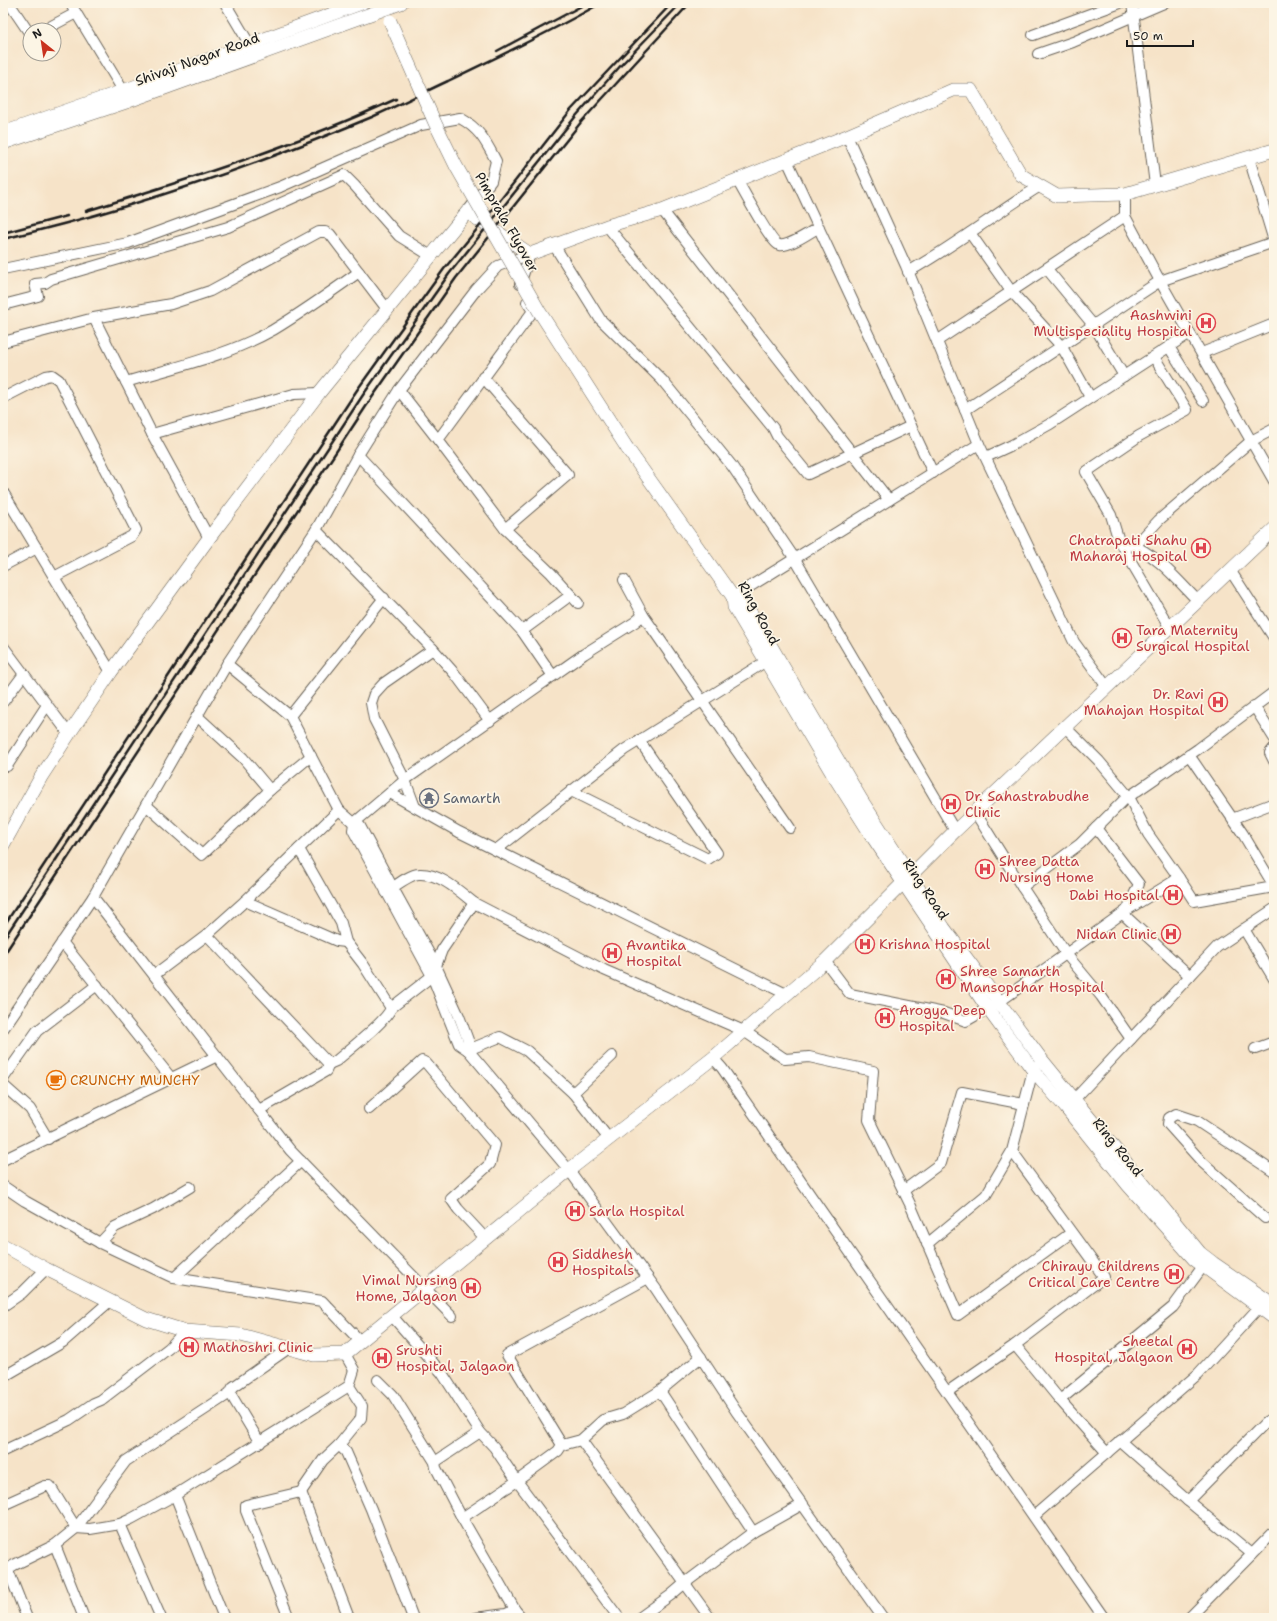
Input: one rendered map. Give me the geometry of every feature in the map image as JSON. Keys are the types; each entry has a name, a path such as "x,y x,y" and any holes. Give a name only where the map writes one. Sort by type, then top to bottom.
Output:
{"main road":[{"name":"Shivaji Nagar Road","path":"253,50 362,3"},
{"name":"Shivaji Nagar Road","path":"3,143 253,50 384,11 401,3"},
{"name":"Pimprala Flyover","path":"384,11 456,166 540,311 627,448"},
{"path":"3,845 40,777 111,672 209,538 319,393 467,212 530,254 607,226 662,210 847,136 953,90 972,90 1021,175 1057,196 1124,194 1274,150"},
{"name":"Shivaji Nagar Road","path":"3,132 126,96"},
{"name":"Ring Road","path":"627,448 733,597 734,607 772,658 832,773 1037,1065 1071,1104 1128,1185 1194,1259 1206,1263 1266,1304 1274,1318"},
{"path":"3,1245 46,1269 146,1319 185,1331 241,1334 314,1355 345,1354 569,1170 713,1058 825,961 955,831 1274,529"}],"street":[{"path":"9,3 22,22"},
{"path":"70,3 126,96"},
{"path":"225,3 253,50"},
{"path":"1033,35 1120,3"},
{"path":"1132,3 1155,185"},
{"path":"1038,54 1072,42 1164,3"},
{"path":"58,22 76,12"},
{"path":"3,270 128,243 280,187 421,125 460,118 472,124 484,139 496,161 491,181 467,212"},
{"path":"847,136 908,272 979,444 1074,642 1107,687"},
{"path":"965,410 1160,281 1274,241 1249,158"},
{"path":"787,160 933,473"},
{"path":"3,305 38,296 35,284 45,283 51,279 228,227 344,175 399,236 431,256"},
{"path":"737,180 776,244 780,245 790,243 819,227"},
{"path":"908,272 941,254 1006,207 1040,186"},
{"path":"1124,194 1125,216 1160,281 1274,481"},
{"path":"662,210 889,500"},
{"path":"937,341 1125,216"},
{"path":"607,226 773,428 777,436 808,474 911,426"},
{"path":"3,342 94,318 171,304 210,291 318,232 330,234 387,309"},
{"path":"970,233 1011,291 1062,347 1090,397"},
{"path":"554,245 600,319 662,380 732,466 795,559 955,831"},
{"path":"438,440 533,311 519,288 530,254"},
{"path":"3,1029 92,897 227,664 316,530 358,455 399,390 476,290 498,266 530,254"},
{"path":"1047,269 1094,326 1124,376"},
{"path":"126,382 208,358 260,336 300,312 359,272"},
{"path":"94,318 152,434 209,538"},
{"path":"1202,353 1274,324"},
{"path":"986,457 1012,445 1050,424 1190,333"},
{"path":"1169,347 1203,401"},
{"path":"1154,357 1188,410 1139,436 1086,472 1111,515 1119,541 1170,628"},
{"path":"3,398 46,376 52,375 59,380 136,530 132,536 54,577"},
{"path":"483,377 568,475 505,529"},
{"path":"399,390 505,529 551,573 578,603"},
{"path":"152,434 294,394 319,393"},
{"path":"1135,546 1159,520 1251,441 1274,429"},
{"path":"733,597 979,444"},
{"path":"358,455 522,631 553,676"},
{"path":"3,492 111,672"},
{"path":"316,530 433,649 455,674 490,721"},
{"path":"1119,541 1140,549 1169,572 1198,601"},
{"path":"3,566 37,548"},
{"path":"1230,570 1274,638"},
{"path":"624,580 643,615 790,828"},
{"path":"522,631 571,595"},
{"path":"290,716 384,598"},
{"path":"468,1050 468,1040 459,1016 436,966 353,830 354,823 405,780 584,654 635,622 643,615"},
{"path":"3,646 69,734"},
{"path":"415,807 405,780 374,719 371,703 374,694 384,683 433,649"},
{"path":"496,850 624,750 772,658"},
{"path":"227,664 290,716 339,810 354,823"},
{"path":"3,702 24,674"},
{"path":"1022,887 1080,844 1129,797 1274,692"},
{"path":"7,766 47,705"},
{"path":"1254,706 1274,738"},
{"path":"197,716 243,758 270,790"},
{"path":"1065,727 1099,761 1129,797 1148,834 1194,901 1274,887 1232,819 1189,755"},
{"path":"571,792 708,859 717,854 639,740"},
{"path":"1274,748 1270,753 1274,761"},
{"path":"146,805 202,854 270,790 311,756"},
{"path":"390,793 496,850 786,994"},
{"path":"1232,819 1274,803"},
{"path":"154,975 206,935 245,901 339,810"},
{"path":"975,812 1067,955 1101,996 1131,1039"},
{"path":"1096,828 1139,884 1125,912"},
{"path":"299,849 341,923 346,942 363,964 390,1008"},
{"path":"389,890 419,874 436,877 456,889 474,903 604,970 744,1031 784,1059 809,1057 873,1071 869,1120 903,1191 958,1315 1071,1233"},
{"path":"825,961 850,994 944,1014 966,1022 994,1005 1067,955 1125,912 1179,878"},
{"path":"389,890 432,976 459,1044 468,1050 569,1170 648,1278 736,1411 884,1618"},
{"path":"92,897 290,1150 452,1316"},
{"path":"245,901 337,942 346,942"},
{"path":"259,1110 326,1071 329,1064 336,1061 372,1030 390,1012 390,1008 432,976 442,950 474,903"},
{"path":"1071,1104 1217,947 1274,909"},
{"path":"1125,912 1190,976"},
{"path":"1244,929 1274,979"},
{"path":"206,935 329,1064"},
{"path":"62,942 172,1078"},
{"path":"3,1079 37,1032 97,985"},
{"path":"468,1050 500,1037 527,1051 573,1093 609,1139"},
{"path":"1255,1049 1274,1042"},
{"path":"3,1160 217,1056"},
{"path":"573,1093 612,1056"},
{"path":"713,1058 722,1068 1104,1618"},
{"path":"369,1110 422,1061 426,1063 495,1145 490,1164 451,1199 458,1209 486,1239"},
{"path":"927,1244 986,1195 1012,1151 1024,1104 1037,1065"},
{"path":"3,1085 30,1109 48,1139"},
{"path":"903,1191 941,1164 962,1092 1024,1104"},
{"path":"1265,1218 1202,1162 1168,1124 1169,1118 1176,1114 1197,1121 1274,1172"},
{"path":"947,1392 1014,1345 1104,1277 1012,1151"},
{"path":"174,1278 301,1161"},
{"path":"3,1186 25,1201 100,1243 174,1278 322,1301 361,1342"},
{"path":"100,1243 116,1227 153,1209 190,1187"},
{"path":"1060,1400 1173,1307 1206,1263"},
{"path":"3,1306 22,1293 46,1269"},
{"path":"562,1445 507,1355 648,1278"},
{"path":"3,1377 63,1342 110,1301"},
{"path":"1034,1516 1198,1374 1266,1304"},
{"path":"392,1316 442,1373 480,1432 494,1447 517,1481 619,1618"},
{"path":"3,1452 69,1420 101,1400 169,1348 185,1331"},
{"path":"1014,1345 1107,1453"},
{"path":"27,1618 5,1571 54,1545 76,1528 126,1461 230,1393 233,1388 289,1348"},
{"path":"76,1528 90,1529 120,1524 175,1495 349,1386 354,1370 345,1354"},
{"path":"462,1518 517,1481 558,1451 562,1445 581,1440 603,1420 623,1414 660,1391 701,1357"},
{"path":"378,1380 393,1395 435,1462 436,1468 462,1518 515,1610 522,1618"},
{"path":"289,1618 246,1511 246,1505 301,1492 323,1460 339,1445 361,1418 362,1406 349,1386"},
{"path":"660,1391 754,1532"},
{"path":"230,1393 260,1442"},
{"path":"1188,1501 1266,1422 1271,1419 1274,1420"},
{"path":"435,1462 480,1432"},
{"path":"581,1440 710,1618"},
{"path":"1120,1441 1188,1501 1252,1554"},
{"path":"339,1445 346,1452 371,1509 413,1618"},
{"path":"3,1505 46,1486 50,1486 76,1528"},
{"path":"301,1492 349,1618"},
{"path":"175,1495 224,1618"},
{"path":"639,1618 754,1532 802,1504"},
{"path":"120,1524 161,1618"},
{"path":"1189,1618 1274,1532"},
{"path":"54,1545 84,1618"},
{"path":"476,1618 506,1614 515,1610"}],"railway":[{"path":"497,51 587,3"},
{"path":"3,239 97,215 190,186 327,135 372,117 448,81 544,34 601,3"},
{"path":"3,927 357,390 444,269 570,111 672,3"},
{"path":"3,940 363,395 449,274 576,116 623,63 681,3"},
{"path":"3,956 371,399 456,278 582,121 690,3"},
{"path":"86,211 282,146 358,116 396,99"},
{"path":"3,233 67,216"}],"place":[{"name":"Aashwini Multispeciality Hospital","path":"1206,323"},
{"name":"Chatrapati Shahu Maharaj Hospital","path":"1201,548"},
{"name":"Tara Maternity Surgical Hospital","path":"1122,638"},
{"name":"Dr. Ravi Mahajan Hospital","path":"1218,702"},
{"name":"Samarth","path":"429,798"},
{"name":"Dr. Sahastrabudhe Clinic","path":"951,804"},
{"name":"Shree Datta Nursing Home","path":"985,869"},
{"name":"Dabi Hospital","path":"1173,895"},
{"name":"Nidan Clinic","path":"1171,934"},
{"name":"Krishna Hospital","path":"865,944"},
{"name":"Avantika Hospital","path":"612,953"},
{"name":"Shree Samarth Mansopchar Hospital","path":"946,979"},
{"name":"Arogya Deep Hospital","path":"885,1018"},
{"name":"CRUNCHY MUNCHY","path":"56,1080"},
{"name":"Sarla Hospital","path":"575,1211"},
{"name":"Siddhesh Hospitals","path":"558,1262"},
{"name":"Chirayu Childrens Critical Care Centre","path":"1174,1274"},
{"name":"Vimal Nursing Home, Jalgaon","path":"471,1288"},
{"name":"Mathoshri Clinic","path":"189,1347"},
{"name":"Sheetal Hospital, Jalgaon","path":"1187,1349"},
{"name":"Srushti Hospital, Jalgaon","path":"382,1358"}]}
